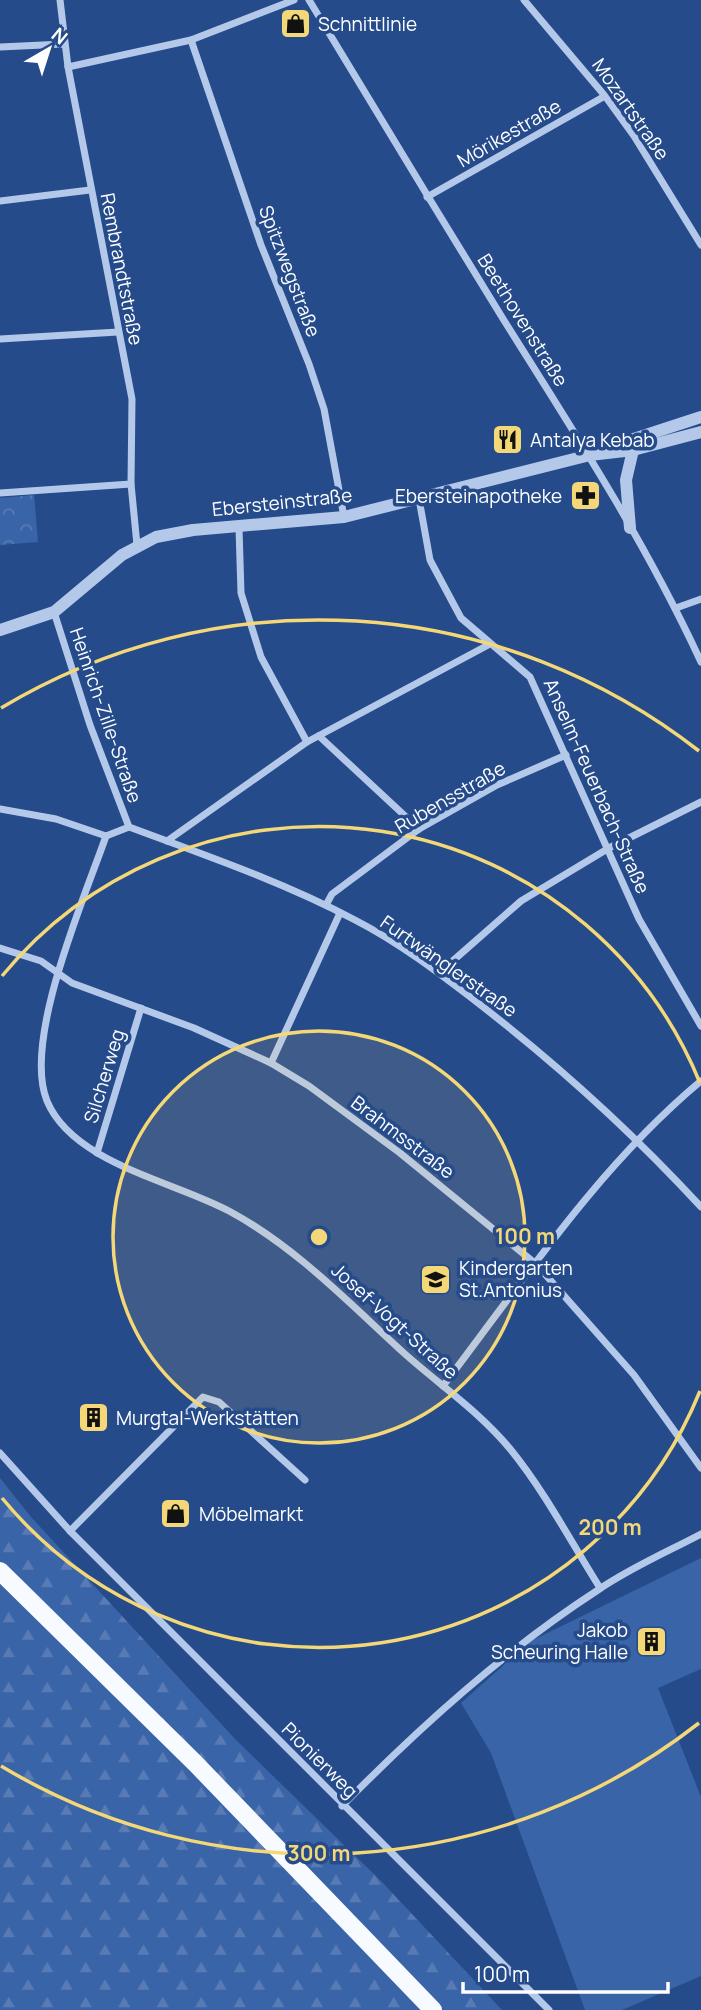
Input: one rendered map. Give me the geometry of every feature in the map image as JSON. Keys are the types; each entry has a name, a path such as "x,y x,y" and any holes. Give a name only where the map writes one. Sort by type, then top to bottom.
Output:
{"main road":[{"path":"0,1571 195,1763 431,2010"}],"street":[{"name":"Rembrandtstraße","path":"60,0 64,44 90,190 132,399 131,484 137,545"},
{"path":"68,67 191,40 294,0"},
{"name":"Beethovenstraße","path":"309,0 428,197 590,455 676,608 701,662"},
{"name":"Mozartstraße","path":"524,0 605,96 634,136 701,245"},
{"name":"Spitzwegstraße","path":"191,40 261,245 309,363 324,409 344,517"},
{"path":"0,47 64,44"},
{"name":"Mörikestraße","path":"428,197 605,96"},
{"path":"0,201 90,190"},
{"path":"692,231 701,226"},
{"path":"0,339 118,332"},
{"name":"Ebersteinstraße","path":"590,455 614,444 701,417"},
{"name":"Ebersteinstraße","path":"0,630 54,611 137,545 156,537 193,530 344,517 590,455 633,450 701,432"},
{"path":"630,528 626,480 633,450"},
{"path":"0,494 131,484"},
{"name":"Anselm-Feuerbach-Straße","path":"419,499 430,560 461,618 530,677 639,919 701,1026"},
{"path":"239,527 241,593 261,657 307,742"},
{"path":"676,608 701,599"},
{"name":"Heinrich-Zille-Straße","path":"54,611 90,725 129,827 106,836"},
{"path":"167,841 307,742 490,644"},
{"path":"319,736 419,829"},
{"name":"Rubensstraße","path":"326,905 332,894 419,829 497,785 566,755"},
{"path":"439,973 521,901 608,848 701,802"},
{"path":"0,809 56,819 106,836 58,973"},
{"name":"Furtwänglerstraße","path":"129,827 326,905 439,973 525,1039 637,1139 701,1207"},
{"path":"271,1063 340,913"},
{"name":"Brahmsstraße","path":"0,948 41,961 72,983 230,1042 271,1063 309,1086 400,1153 536,1264 634,1374 701,1468"},
{"name":"Josef-Vogt-Straße","path":"58,973 43,1048 41,1078 56,1119 97,1153 220,1206 253,1224 316,1271 509,1448 527,1471 600,1588"},
{"name":"Silcherweg","path":"97,1153 141,1008"},
{"path":"443,1386 536,1264 637,1139 701,1081"},
{"path":"70,1531 203,1397 219,1402 305,1480"},
{"name":"Pionierweg","path":"0,1453 70,1531 342,1806 549,2010"},
{"path":"342,1806 393,1754 497,1663 600,1588 701,1534"}],"green space":[{"path":"34,495 38,542 0,545 0,498"},
{"path":"0,1478 31,1517 236,1740 381,1881 502,2010 0,2010"},
{"path":"701,1558 701,1669 658,1688 701,1797 701,1976 622,2010 585,2010 491,1753 461,1703 531,1641"}],"place":[{"name":"Schnittlinie","path":"295,24"},
{"name":"Antalya Kebab","path":"507,440"},
{"name":"Ebersteinapotheke","path":"585,496"},
{"name":"Kindergarten St.Antonius","path":"436,1279"},
{"name":"Murgtal-Werkstätten","path":"93,1418"},
{"name":"Möbelmarkt","path":"176,1514"},
{"name":"Jakob Scheuring Halle","path":"651,1641"}]}
